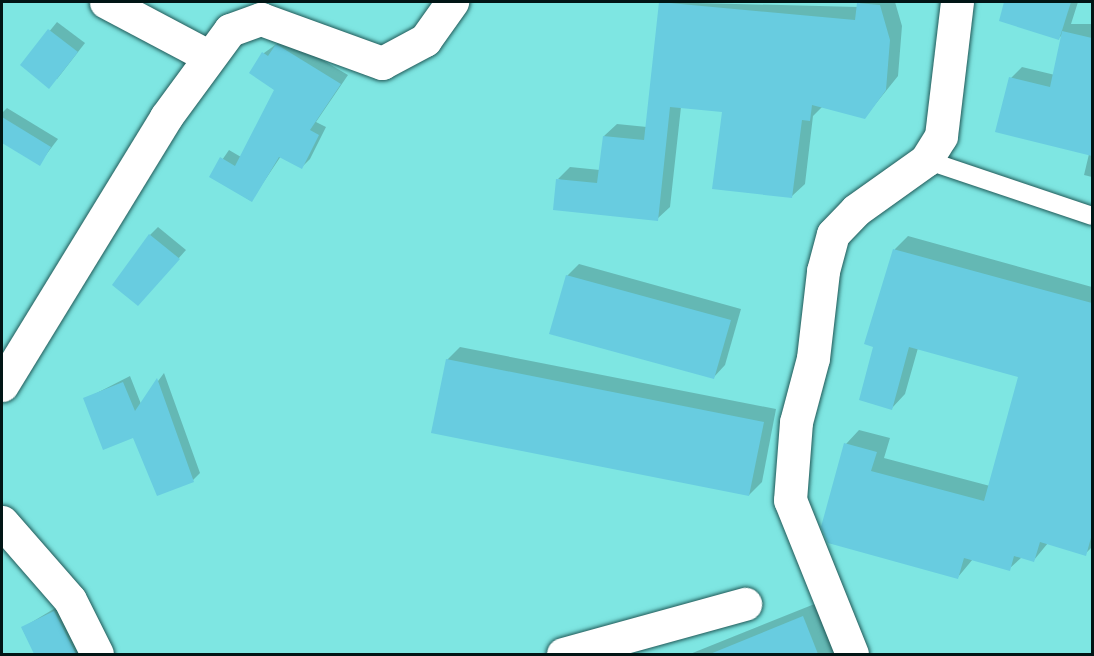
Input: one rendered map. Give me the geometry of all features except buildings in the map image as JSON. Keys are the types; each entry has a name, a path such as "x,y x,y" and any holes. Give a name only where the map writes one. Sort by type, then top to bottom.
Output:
{"street":[{"path":"106,2 208,56"},
{"path":"2,385 208,56 230,30 261,19 382,63 425,40 452,2"},
{"path":"852,654 790,500 796,422 813,358 823,271 833,234 856,210 926,160 941,136 957,2"},
{"path":"2,522 70,600 97,654"},
{"path":"563,654 745,604"}],"lane":[{"path":"926,160 1092,216"}]}
